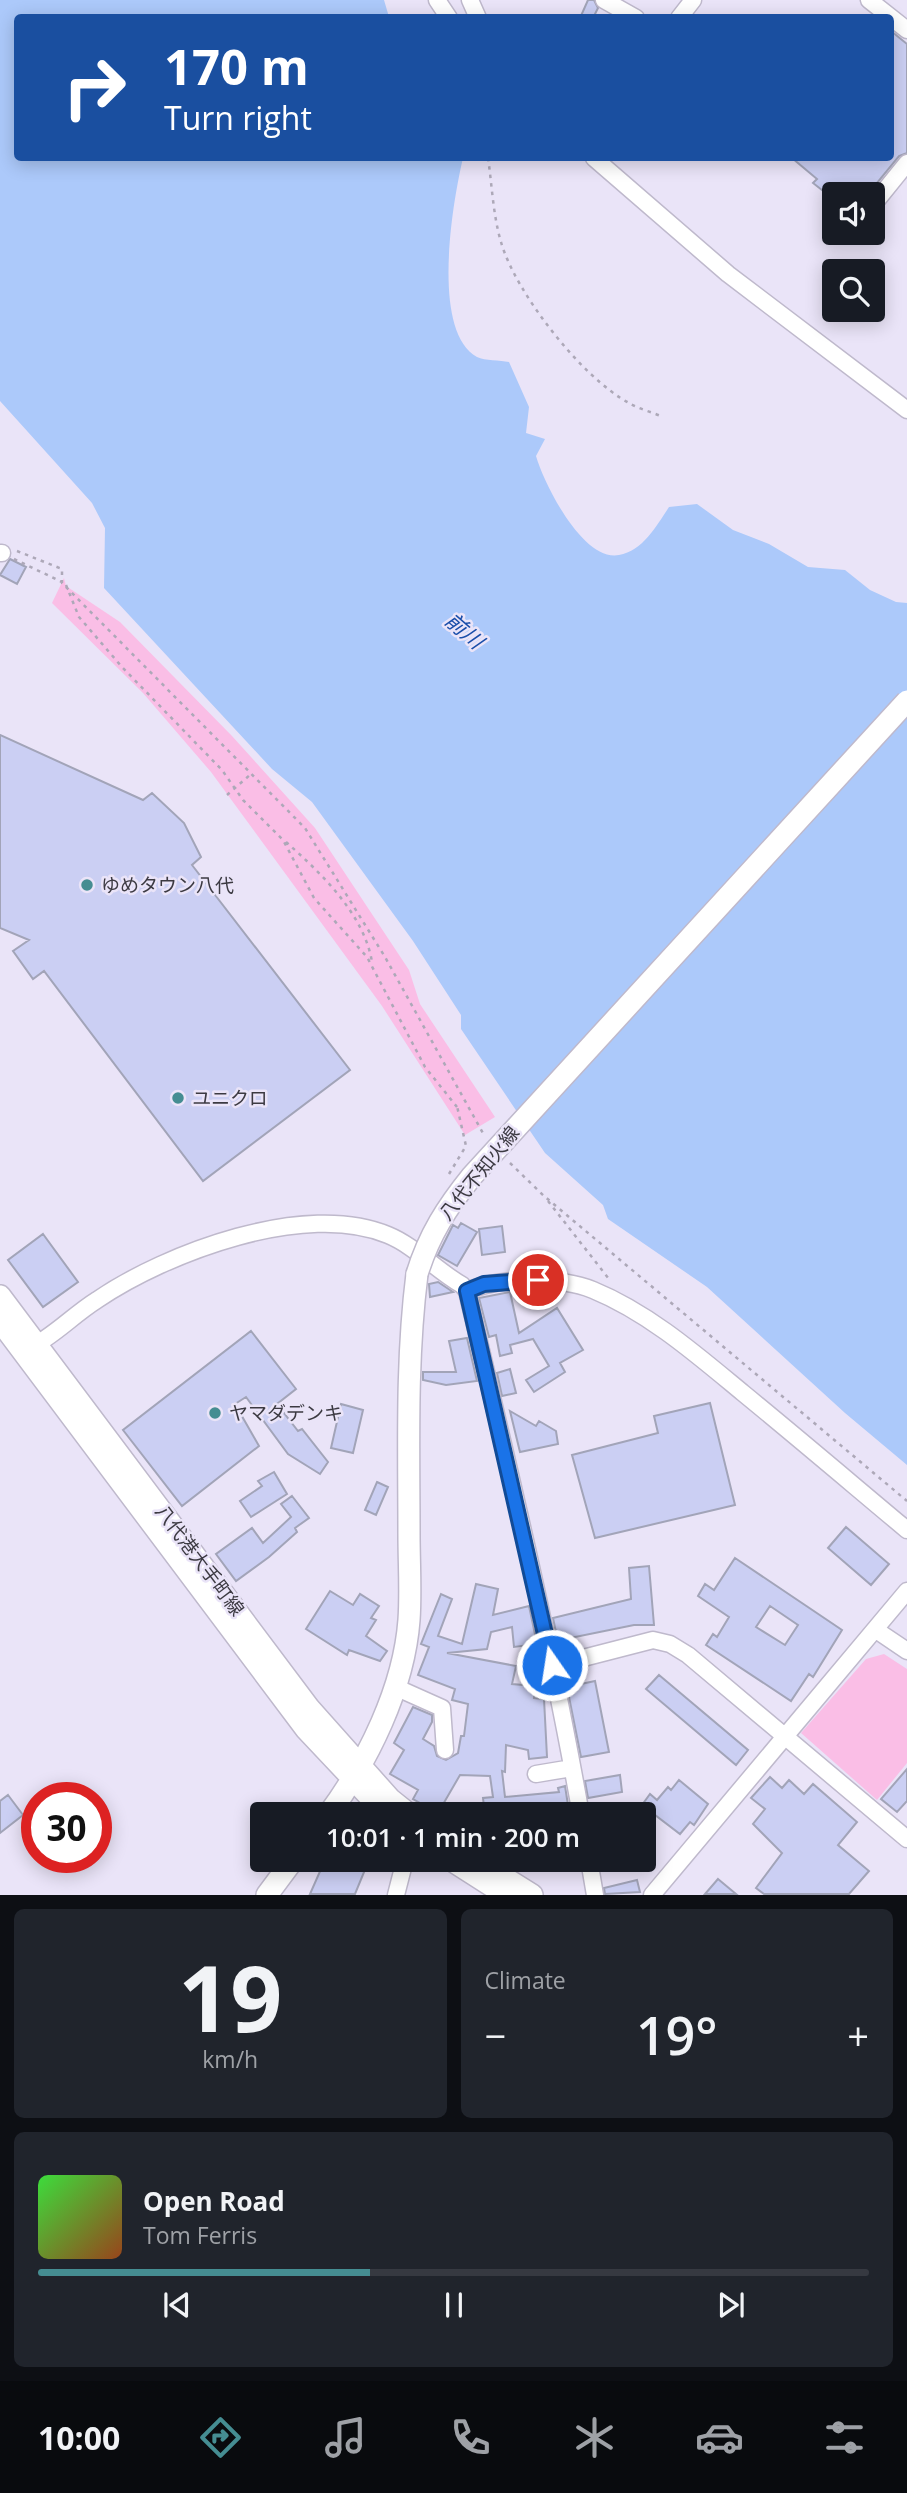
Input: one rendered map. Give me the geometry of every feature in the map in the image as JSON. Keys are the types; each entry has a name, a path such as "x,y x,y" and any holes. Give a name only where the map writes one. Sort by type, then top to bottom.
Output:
{"main road":[{"name":"八代不知火線","path":"336,1802 355,1772 396,1687 409,1622 409,1337 417,1274 425,1248 442,1214 472,1176 907,701"},
{"name":"八代港大手町線","path":"0,1296 30,1348 306,1730 394,1802"},
{"name":"八代港大手町線","path":"0,1321 30,1348"},
{"name":"八代港大手町線","path":"355,1772 377,1802"},
{"path":"267,1895 284,1872"},
{"path":"470,1872 506,1895"},
{"path":"497,1872 532,1895"}],"street":[{"path":"604,0 629,14"},
{"path":"682,14 693,0"},
{"path":"869,0 881,14"},
{"path":"597,161 728,274 907,410"},
{"path":"885,190 907,163"},
{"path":"30,1348 97,1300 147,1270 203,1248 295,1223 349,1225 388,1235 467,1291 552,1665 579,1802"},
{"path":"467,1291 484,1284 538,1280 591,1289 636,1311 694,1353 907,1530"},
{"path":"652,1895 907,1591"},
{"path":"876,1630 907,1651"},
{"path":"552,1665 653,1640 670,1644 688,1655 907,1839"},
{"path":"396,1687 443,1708 445,1750"},
{"path":"536,1774 572,1768"},
{"path":"396,1895 402,1872"},
{"path":"591,1872 595,1895"}],"path":[{"path":"488,161 501,242 518,282 532,304 562,342 608,389 629,403 663,417"},
{"path":"5,552 64,584 306,828 385,957 483,1133 492,1144"},
{"path":"5,552 62,569 64,584 79,617 122,667 222,770 235,788 348,908 370,949 373,967"},
{"path":"227,796 252,773"},
{"path":"283,839 314,898 373,967 425,1067 457,1106 466,1146 445,1181"},
{"path":"501,1154 544,1196 907,1501"},
{"path":"544,1196 612,1283"}],"shaded area":[{"path":"64,578 66,586 120,622 232,736 315,828 409,970 420,1004 495,1117 465,1135 382,1006 211,772 143,693 52,603"},
{"path":"884,1654 907,1669 907,1763 877,1800 801,1733 866,1659"}],"water":[{"name":"前川","path":"0,0 384,0 388,14 14,14 14,161 462,161 454,203 449,264 449,294 454,321 462,343 477,357 509,362 529,407 526,433 545,439 536,456 540,469 556,501 579,534 605,554 628,553 642,543 669,507 697,504 733,530 769,544 808,567 845,570 870,590 896,602 907,603 907,1465 845,1413 707,1287 608,1219 603,1205 545,1153 461,1029 461,1015 413,941 312,802 272,769 104,588 105,528 92,503 0,401"}],"building":[{"path":"588,0 594,0 598,8 595,14 582,14"},
{"path":"894,33 907,44 907,153 899,156 878,182 822,182 822,190 813,183 817,179 796,161 894,161"},
{"path":"10,559 26,567 17,584 0,575"},
{"path":"0,735 143,800 152,793 184,823 201,857 192,865 350,1070 203,1181 44,971 33,979 13,951 29,940 0,928"},
{"path":"461,1223 477,1232 457,1266 438,1255 453,1225 458,1228"},
{"path":"502,1226 505,1252 482,1255 479,1229"},
{"path":"43,1234 78,1282 43,1307 8,1260"},
{"path":"438,1282 453,1292 430,1297 429,1284"},
{"path":"510,1292 519,1333 557,1308 583,1350 560,1363 565,1372 534,1392 526,1380 549,1366 533,1339 510,1345 512,1353 500,1356 496,1335 489,1337 479,1298"},
{"name":"ヤマダデンキ","path":"251,1331 296,1389 277,1404 298,1431 302,1429 328,1462 320,1474 288,1454 246,1397 235,1404 259,1446 182,1506 123,1430"},
{"path":"467,1338 477,1381 446,1385 423,1380 423,1372 456,1372 449,1341"},
{"path":"510,1369 516,1393 502,1396 497,1373"},
{"path":"710,1403 735,1505 595,1538 572,1455 658,1433 654,1416"},
{"path":"341,1404 363,1410 353,1453 331,1448"},
{"path":"510,1411 536,1426 539,1421 556,1431 558,1444 520,1452"},
{"path":"274,1472 287,1494 251,1517 240,1501 262,1486 258,1481"},
{"path":"377,1482 388,1487 376,1515 365,1510"},
{"path":"292,1496 309,1518 295,1528 297,1532 269,1557 236,1581 216,1554 252,1528 263,1543 291,1517 281,1504"},
{"path":"846,1527 889,1564 871,1585 828,1548"},
{"path":"735,1558 842,1630 813,1677 809,1674 791,1701 706,1645 713,1634 717,1637 729,1617 698,1596 705,1584 714,1590","holes":["770,1606 798,1625 785,1645 756,1627"]},
{"path":"649,1566 654,1625 634,1625 570,1638 572,1649 560,1651 553,1618 631,1599 629,1568"},
{"path":"476,1584 498,1589 493,1615 529,1606 537,1644 514,1647 512,1627 491,1632 487,1649 447,1653 516,1666 512,1684 535,1686 534,1698 544,1699 547,1757 529,1759 528,1750 506,1745 505,1772 502,1771 505,1797 559,1792 558,1788 565,1786 568,1802 483,1802 483,1798 493,1797 490,1776 460,1775 444,1802 418,1802 413,1799 418,1790 390,1774 404,1750 394,1743 413,1707 432,1715 432,1722 423,1739 434,1746 437,1756 446,1760 458,1753 461,1736 464,1736 468,1704 452,1700 455,1689 418,1675 429,1647 421,1644 441,1594 452,1599 438,1636 462,1644"},
{"path":"330,1591 353,1605 360,1594 379,1606 371,1618 376,1620 366,1636 387,1651 380,1661 349,1650 347,1655 306,1629"},
{"path":"659,1675 748,1750 736,1765 646,1689"},
{"path":"595,1681 609,1752 581,1757 567,1687"},
{"path":"907,1769 907,1801 897,1812 881,1799"},
{"path":"620,1775 622,1792 588,1798 585,1781"},
{"path":"770,1777 782,1788 789,1780 804,1794 813,1784 857,1822 838,1845 869,1871 849,1894 764,1894 756,1888 782,1853 753,1824 765,1809 751,1798"},
{"path":"679,1780 708,1804 694,1825 690,1822 680,1834 656,1816 656,1802 644,1802 650,1794 657,1800 668,1787 671,1790"},
{"path":"8,1795 21,1812 21,1817 0,1833 0,1801"},
{"path":"320,1872 364,1872 355,1894 310,1894"},
{"path":"718,1879 736,1894 705,1894"},
{"path":"637,1880 640,1892 605,1894 604,1888"}],"place":[{"name":"ゆめタウン八代","path":"87,885"},
{"name":"ユニクロ","path":"178,1098"},
{"name":"ヤマダデンキ","path":"215,1413"}],"route":[{"path":"538,1280 484,1284 467,1291 552,1665"}]}
